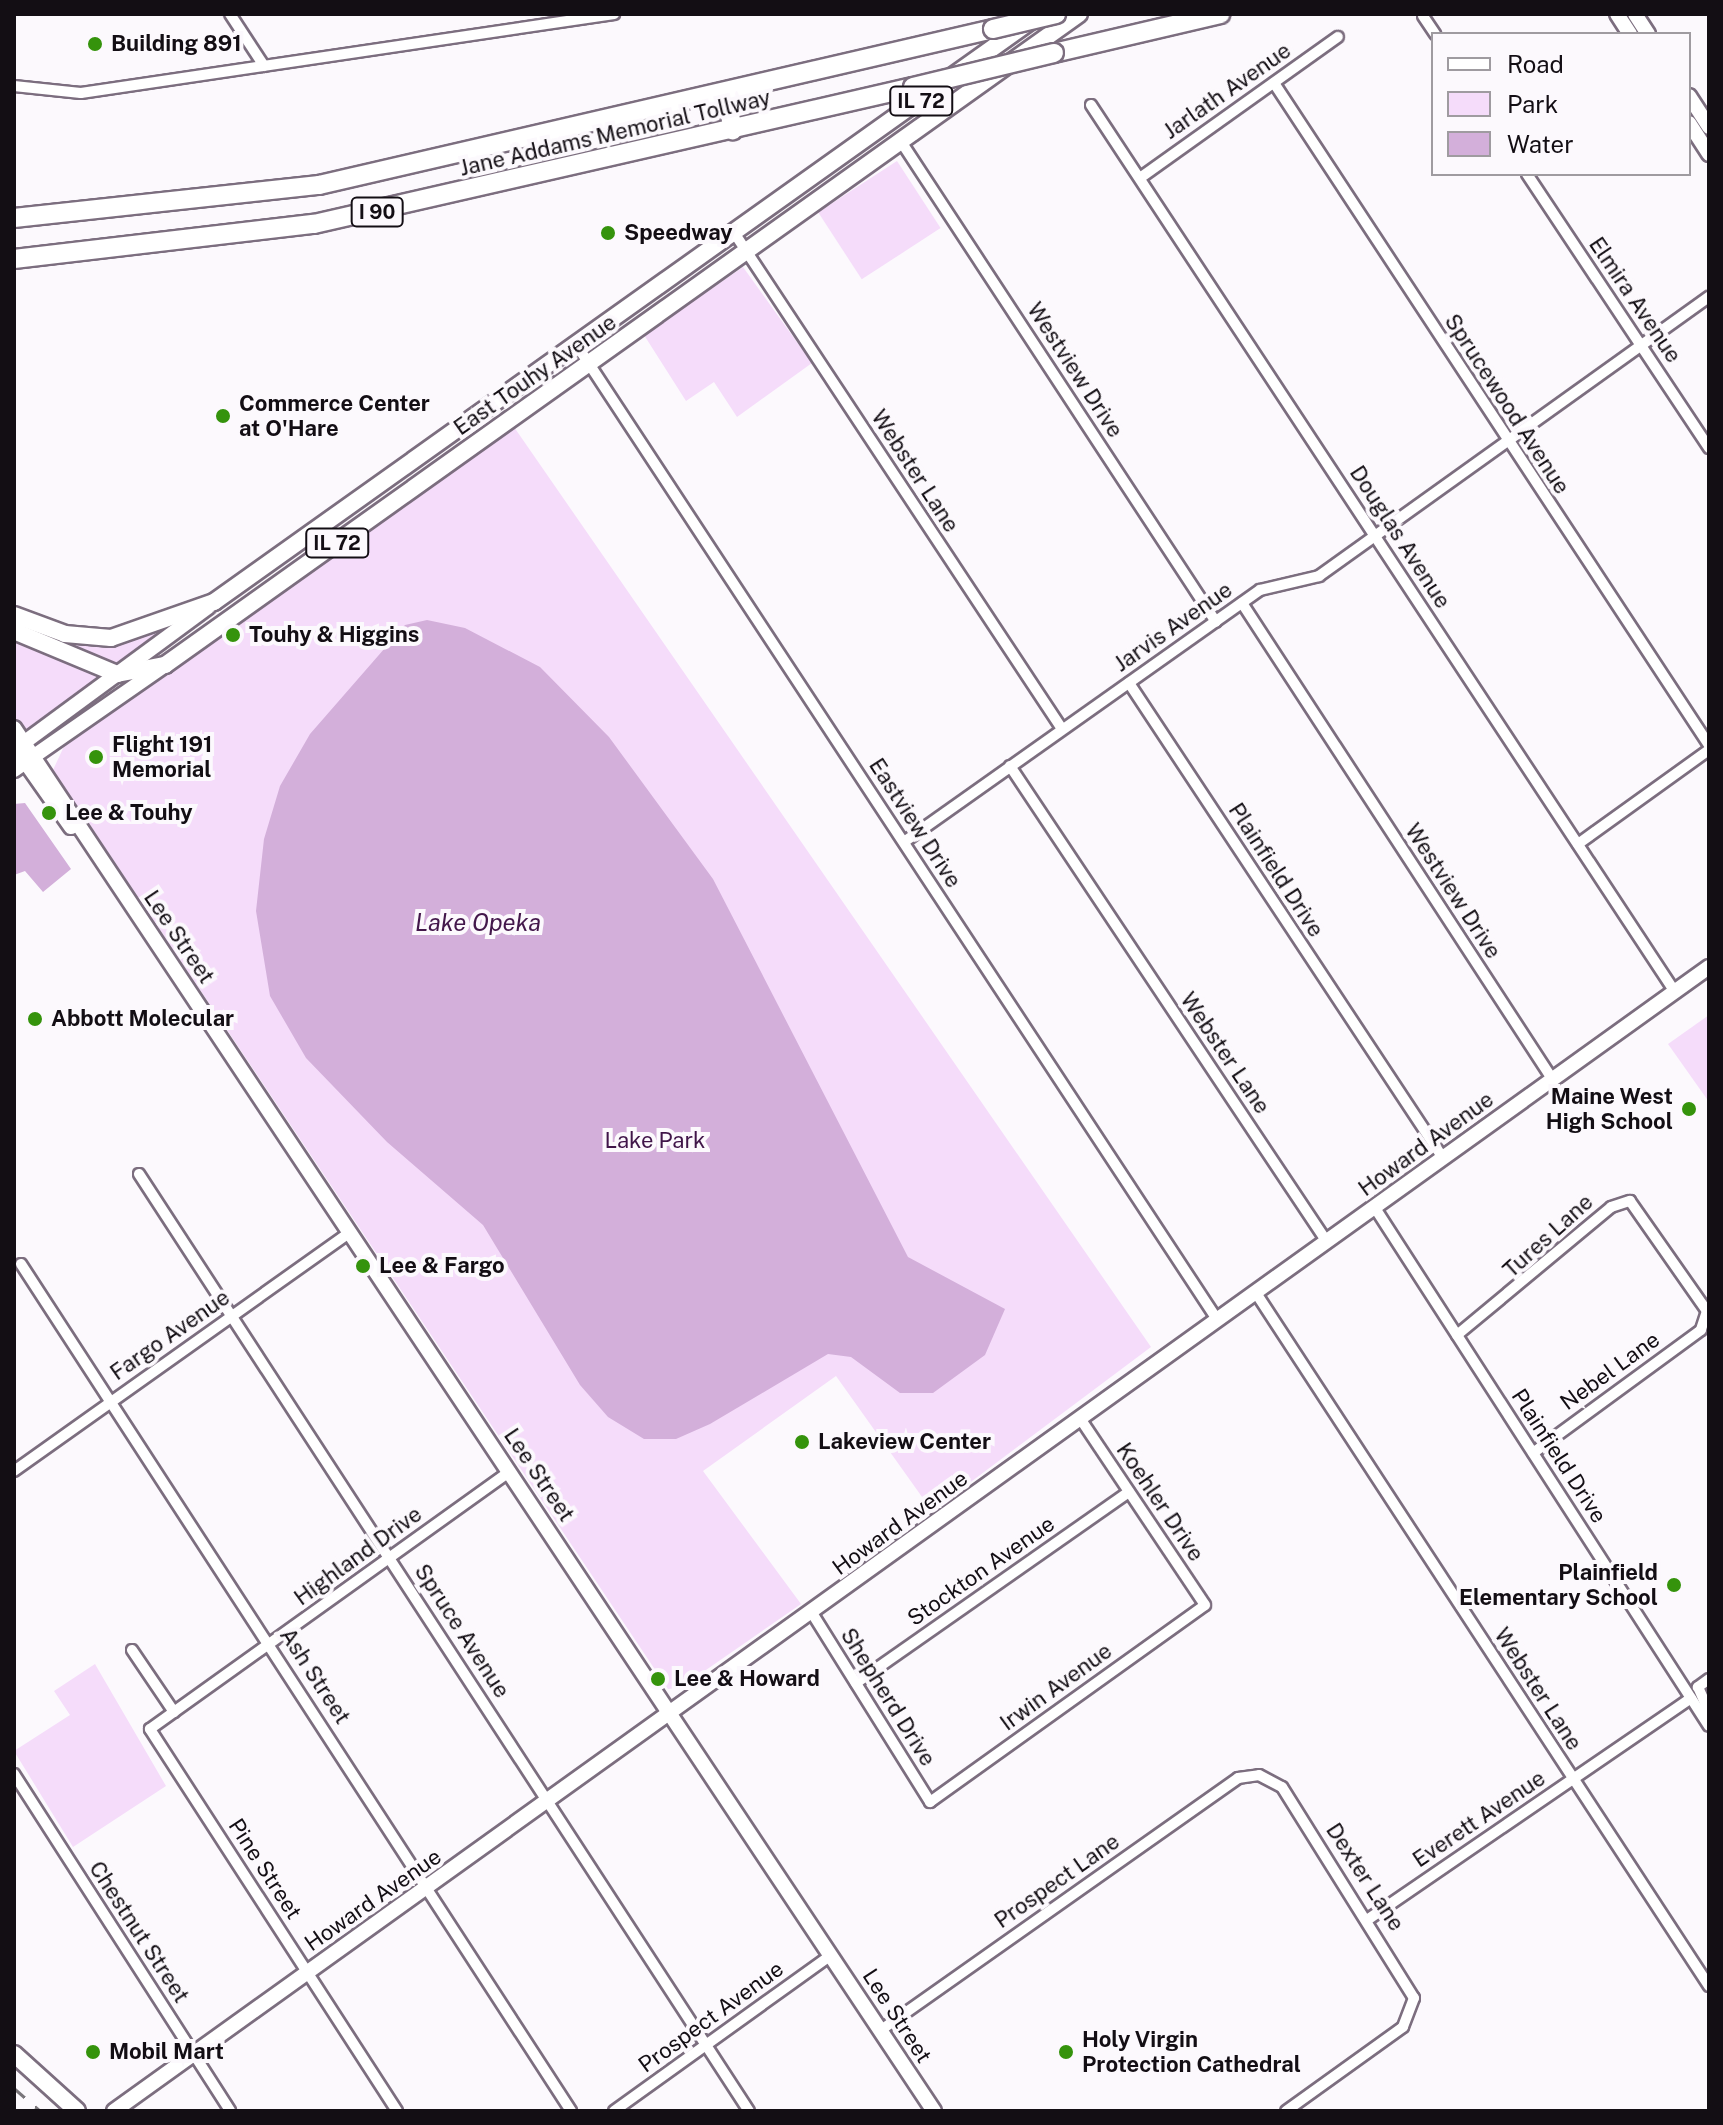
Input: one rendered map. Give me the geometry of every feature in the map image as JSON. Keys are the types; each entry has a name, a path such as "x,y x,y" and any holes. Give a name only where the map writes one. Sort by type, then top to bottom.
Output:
{"highway":[{"name":"Jane Addams Memorial Tollway","path":"14,218 319,185 1056,14"},
{"name":"Jane Addams Memorial Tollway","path":"14,259 314,224 733,130 1220,14"},
{"path":"726,92 733,130"}],"main road":[{"name":"East Touhy Avenue","path":"17,746 214,602 470,424 1040,14"},
{"name":"East Touhy Avenue","path":"24,763 1079,14"},
{"path":"1617,14 1629,32"},
{"path":"1635,14 1647,32"},
{"path":"1691,99 1709,127"},
{"path":"1691,126 1709,154"},
{"path":"14,619 65,634 111,638 214,602"},
{"path":"14,619 117,674"},
{"name":"IL 72","path":"117,674 165,665"},
{"name":"Lee Street","path":"14,728 24,763 105,867 673,1714 934,2111"},
{"name":"Howard Avenue","path":"114,2111 1082,1421 1709,967"},
{"path":"14,2054 77,2111"}],"street":[{"path":"230,14 264,66"},
{"path":"14,86 81,93 614,14"},
{"path":"1423,16 1434,32"},
{"name":"Jarlath Avenue","path":"1140,178 1338,37"},
{"name":"Sprucewood Avenue","path":"1274,83 1709,747"},
{"name":"Douglas Avenue","path":"1091,105 1675,992"},
{"name":"Westview Drive","path":"900,140 1216,622"},
{"name":"Elmira Avenue","path":"1528,176 1709,448"},
{"name":"Webster Lane","path":"735,234 1062,729"},
{"name":"Jarvis Avenue","path":"904,842 1260,590 1304,585 1709,297"},
{"name":"Eastview Drive","path":"578,347 1218,1321"},
{"name":"Westview Drive","path":"1242,603 1553,1080"},
{"name":"Plainfield Drive","path":"1129,683 1443,1158"},
{"path":"1578,844 1709,747"},
{"name":"Webster Lane","path":"1010,766 1327,1242"},
{"name":"Spruce Avenue","path":"139,1174 749,2111"},
{"name":"Tures Lane","path":"1457,1335 1604,1212 1630,1201 1708,1319"},
{"name":"Plainfield Drive","path":"1375,1208 1709,1726"},
{"name":"Fargo Avenue","path":"14,1471 350,1232"},
{"name":"Ash Street","path":"21,1264 270,1643 571,2111"},
{"name":"Webster Lane","path":"1256,1293 1709,1986"},
{"name":"Nebel Lane","path":"1533,1453 1708,1319"},
{"name":"Koehler Drive","path":"1082,1421 1205,1605"},
{"name":"Highland Drive","path":"150,1729 510,1471"},
{"name":"Stockton Avenue","path":"856,1683 1129,1492"},
{"name":"Irwin Avenue","path":"930,1802 1205,1605"},
{"name":"Shepherd Drive","path":"812,1613 930,1802"},
{"path":"132,1650 174,1712"},
{"path":"1709,1679 1698,1687 1709,1712"},
{"name":"Everett Avenue","path":"1370,1918 1691,1698"},
{"name":"Pine Street","path":"150,1729 397,2111"},
{"name":"Chestnut Street","path":"14,1774 230,2111"},
{"name":"Dexter Lane","path":"1259,1775 1282,1787 1370,1918 1413,1990 1411,2016 1286,2111"},
{"name":"Prospect Lane","path":"881,2030 1238,1778 1259,1775"},
{"name":"Prospect Avenue","path":"614,2111 831,1955"}],"green space":[{"path":"897,161 941,228 862,279 818,212"},
{"path":"743,267 812,363 737,417 714,382 686,401 644,335"},
{"name":"Lake Park","path":"514,427 1151,1347 932,1511 836,1376 703,1471 801,1604 680,1688 668,1689 53,770 66,742"},
{"path":"14,620 102,644 168,630 121,669 14,627"},
{"path":"14,639 105,676 26,736 14,719"},
{"path":"1709,1015 1709,1102 1668,1044"},
{"path":"95,1664 166,1786 73,1847 14,1751 70,1715 54,1691"}],"water":[{"name":"Lake Opeka","path":"427,620 465,628 540,667 609,737 713,879 908,1257 1005,1309 985,1355 933,1393 900,1393 851,1357 828,1354 710,1424 676,1439 644,1439 608,1417 580,1385 483,1225 387,1142 306,1058 270,996 256,911 264,839 280,786 310,734 405,625"},
{"path":"25,803 71,869 43,892 25,871 14,875 14,804"}],"railway":[{"path":"14,2088 40,2111"}],"place":[{"name":"Building 891","path":"95,44"},
{"name":"Speedway","path":"608,233"},
{"name":"Commerce Center at O'Hare","path":"223,416"},
{"name":"Touhy & Higgins","path":"233,635"},
{"name":"Flight 191 Memorial","path":"96,757"},
{"name":"Lee & Touhy","path":"49,813"},
{"name":"Abbott Molecular","path":"35,1019"},
{"name":"Maine West High School","path":"1689,1109"},
{"name":"Lee & Fargo","path":"363,1266"},
{"name":"Lakeview Center","path":"802,1442"},
{"name":"Plainfield Elementary School","path":"1674,1585"},
{"name":"Lee & Howard","path":"658,1679"},
{"name":"Mobil Mart","path":"93,2052"},
{"name":"Holy Virgin Protection Cathedral","path":"1066,2052"}]}
